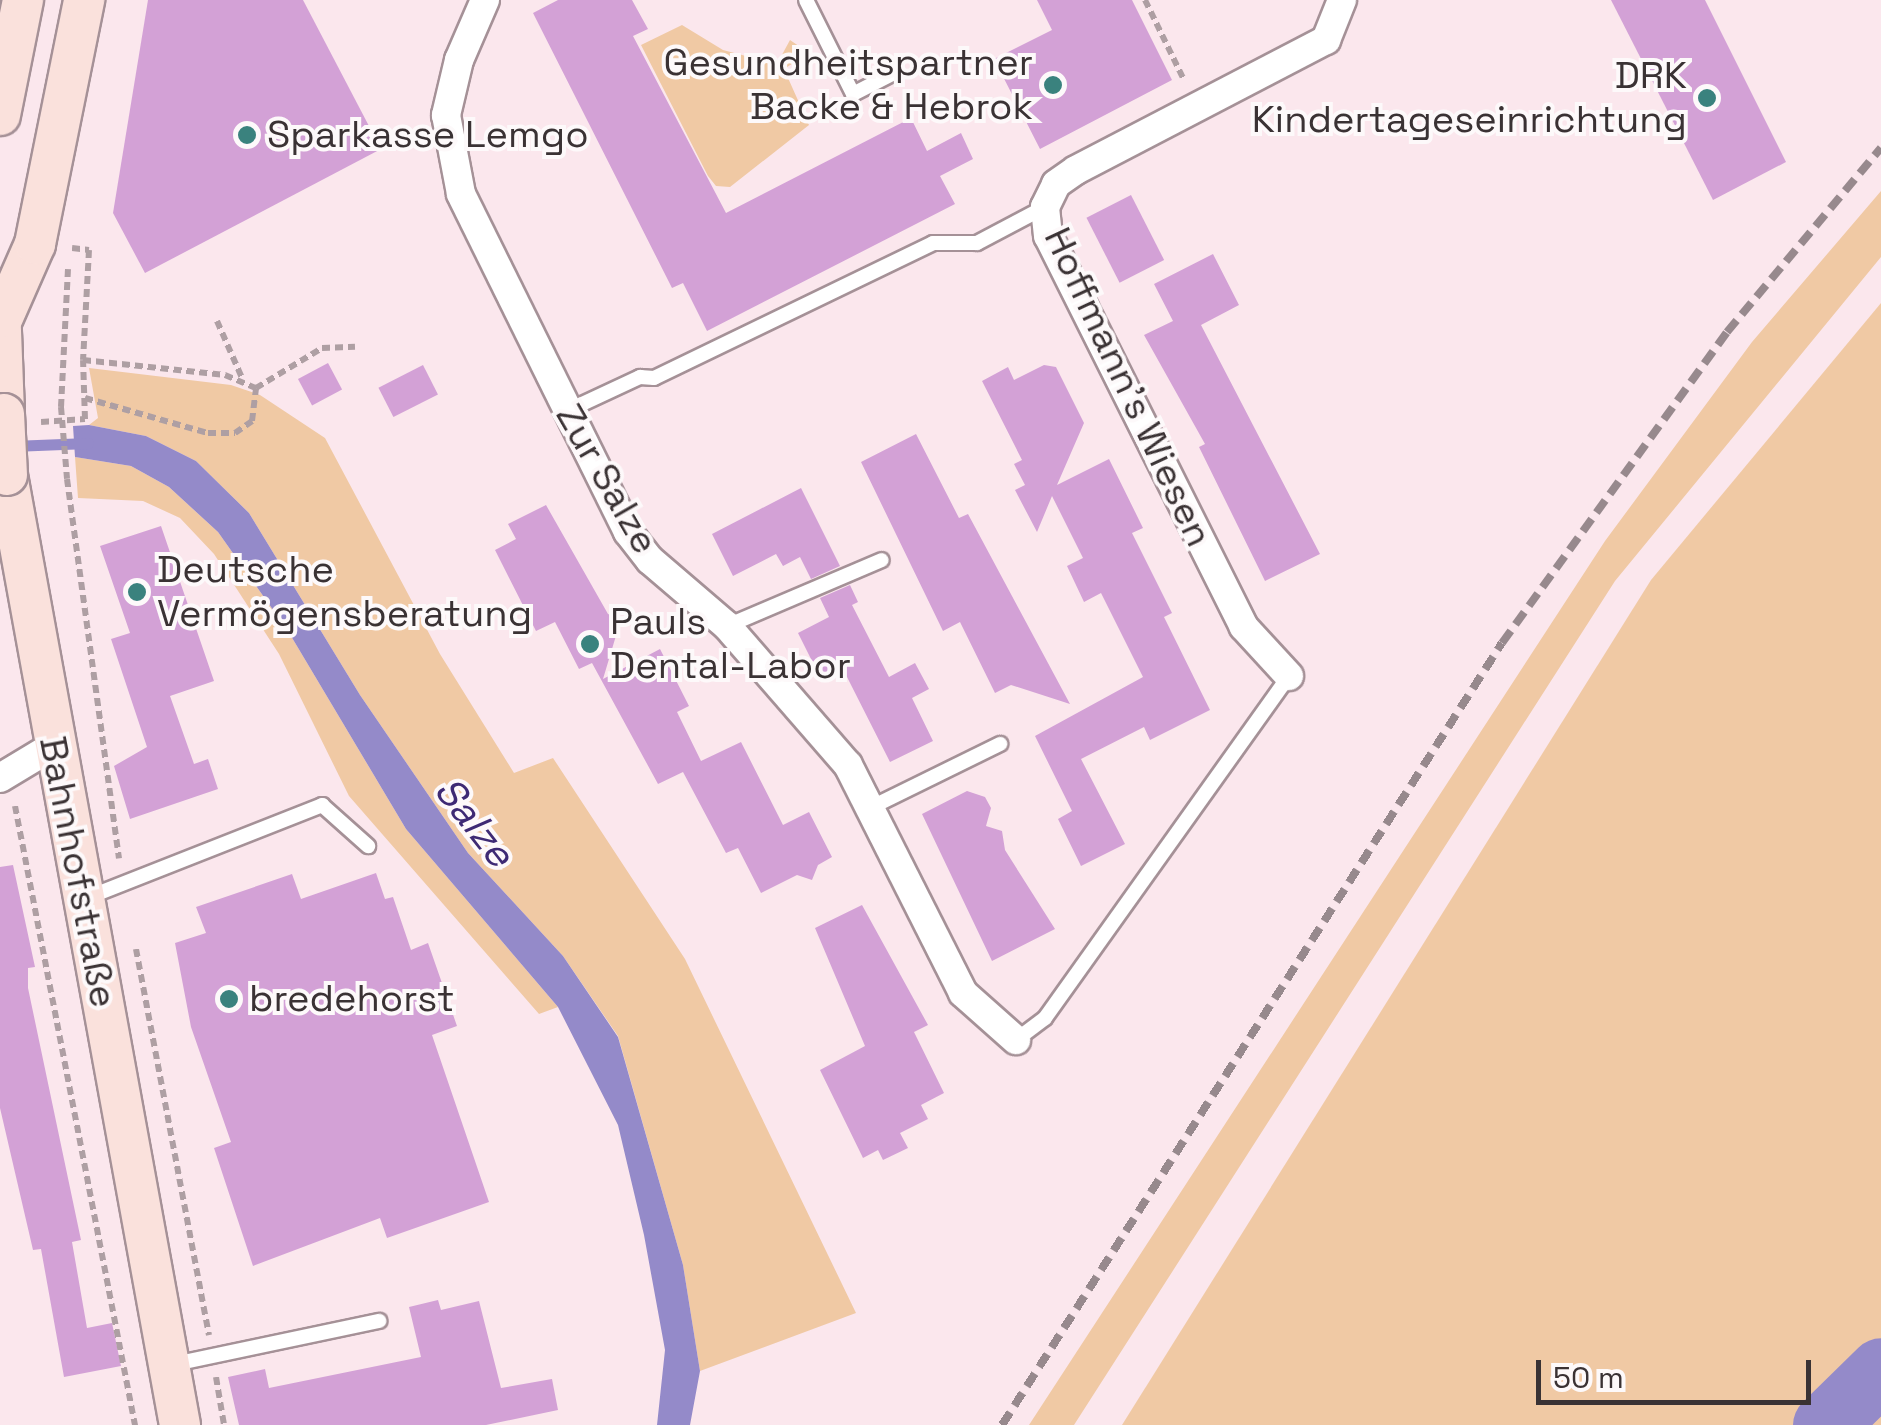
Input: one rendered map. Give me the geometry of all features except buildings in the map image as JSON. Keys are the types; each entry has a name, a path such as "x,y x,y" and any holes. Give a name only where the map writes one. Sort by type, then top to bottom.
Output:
{"main road":[{"path":"0,115 3,77 23,0"},
{"path":"1,313 35,244 84,0"},
{"name":"Bahnhofstraße","path":"1,313 19,418 7,476 53,746 180,1425"}],"street":[{"name":"Zur Salze","path":"484,0 459,60 446,115 461,194 567,411 639,546 727,626 848,765 963,993 1016,1040"},
{"name":"Hoffmann's Wiesen","path":"1289,676 1244,627 1048,236 1044,208 1056,184 1076,170 1326,40 1342,0"},
{"path":"4,775 53,746"}],"lane":[{"path":"806,0 853,94 894,74"},
{"path":"567,411 640,377 654,378 933,244 977,243 1044,208"},
{"path":"727,626 882,560"},
{"path":"1016,1040 1045,1018 1289,676"},
{"path":"872,807 1000,744"},
{"path":"83,900 322,805 368,846"},
{"path":"169,1365 379,1322"}],"path":[{"path":"1145,0 1198,107"},
{"path":"19,418 86,419 83,360 89,250 70,248"},
{"path":"217,321 242,379"},
{"path":"256,388 322,348 356,347"},
{"path":"83,360 242,379 256,388"},
{"path":"85,398 208,433 235,432 252,420 256,388"},
{"path":"61,407 67,479 124,883 224,1425"},
{"path":"4,775 136,1425"}],"shaded area":[{"path":"682,25 723,50 777,64 790,40 809,53 784,69 809,125 730,187 716,186 708,176 641,45"},
{"path":"1881,191 1881,257 1615,581 1074,1425 1029,1425 1605,541 1752,342"},
{"path":"1881,303 1881,1425 1122,1425 1651,580"},
{"path":"89,368 231,385 260,395 325,438 440,654 514,773 553,758 685,959 856,1313 700,1371 683,1265 618,1036 563,956 468,853 360,695 249,513 196,461 146,436 89,425 98,418"},
{"path":"89,425 146,436 196,461 249,513 360,695 468,853 563,956 618,1037 683,1265 700,1371 690,1425 657,1425 665,1350 618,1125 558,1007 406,829 288,631 218,532 169,487 131,466 75,457 73,426"},
{"path":"75,457 131,466 169,487 218,532 288,631 406,829 558,1007 539,1014 349,796 279,654 214,554 180,518 143,501 78,498"}],"waterway":[{"name":"Salze","path":"12,446 88,443"},
{"path":"1825,1425 1881,1370"}],"railway":[{"path":"1002,1425 1502,643 1727,332 1881,148"}],"place":[{"name":"Gesundheitspartner Backe & Hebrok","path":"1053,85"},
{"name":"DRK Kindertageseinrichtung","path":"1707,98"},
{"name":"Sparkasse Lemgo","path":"247,135"},
{"name":"Deutsche Vermögensberatung","path":"137,592"},
{"name":"Pauls Dental-Labor","path":"590,644"},
{"name":"bredehorst","path":"229,999"}]}
